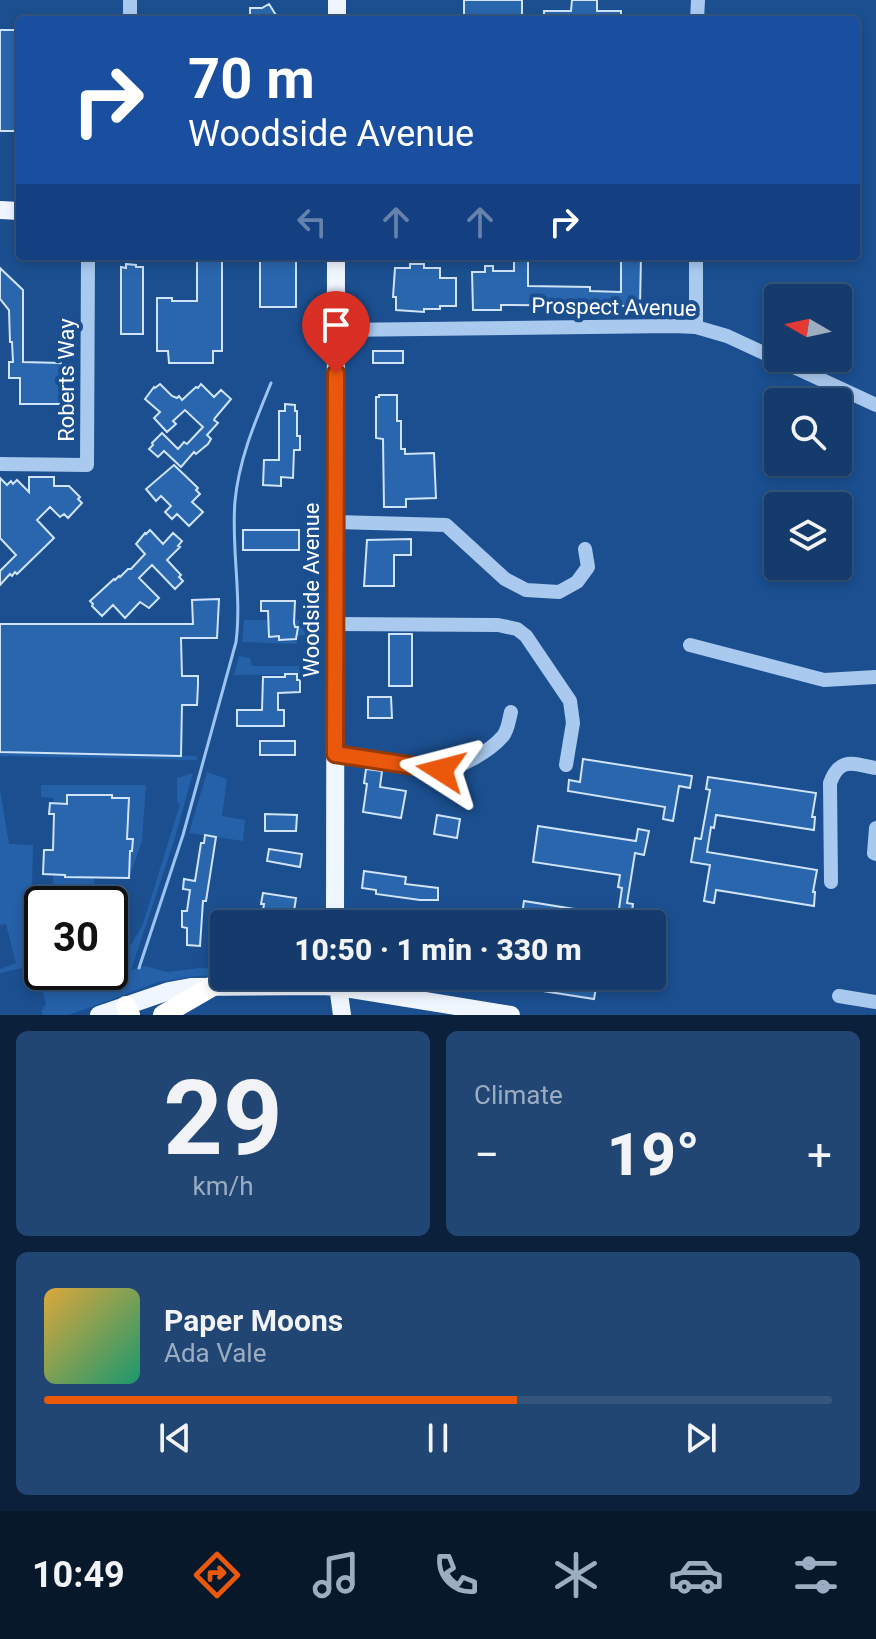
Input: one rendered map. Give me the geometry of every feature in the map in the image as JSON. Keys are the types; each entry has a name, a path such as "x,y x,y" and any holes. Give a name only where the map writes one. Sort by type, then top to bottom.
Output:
{"highway":[{"path":"163,1015 210,988"}],"main road":[{"name":"Woodside Avenue","path":"335,910 336,260"},
{"path":"99,1015 128,1010 169,991 210,986"},
{"path":"339,990 342,1015"},
{"path":"380,990 511,1015"}],"street":[{"name":"Roberts Way","path":"0,464 87,465 88,260"},
{"path":"696,260 696,327"},
{"name":"Prospect Avenue","path":"336,330 696,327 727,336 876,405"},
{"path":"336,522 446,525 505,579 526,590 559,592 577,582 588,567 585,549"},
{"path":"335,624 498,625 517,629 526,636 570,701 573,723 566,765"},
{"path":"690,645 824,680 876,677"},
{"path":"335,754 452,769 475,758 505,734 511,712"},
{"path":"831,882 832,777 837,768 847,763 876,768"},
{"path":"875,854 876,828"},
{"path":"839,996 876,1002"}],"shaded area":[{"path":"244,620 317,620 317,643 306,643 305,635 297,636 297,644 242,642"},
{"path":"239,656 250,658 252,666 305,666 306,658 317,658 317,674 234,675"},
{"path":"0,752 197,756 197,760 0,756"},
{"path":"207,772 227,779 222,816 245,820 243,841 189,833"},
{"path":"193,773 131,970 145,966 167,972 210,968 210,976 159,982 69,1015 42,1015 46,1004 42,990 128,990 128,946 143,924 180,804 177,803 177,778"},
{"path":"41,785 146,785 142,841 129,878 133,840 127,839 128,798 112,798 111,795 67,796 67,804 54,804 53,798 41,797"},
{"path":"0,789 9,844 33,845 32,886 24,886 24,968 0,973 0,969 16,963 6,924 0,925"},
{"path":"53,874 94,877 94,886 53,886"}],"building":[{"path":"464,0 522,0 522,16 464,16"},
{"path":"572,0 597,0 597,11 621,11 621,16 544,16 544,11 571,11"},
{"path":"269,4 276,16 250,16 250,8 262,8"},
{"path":"0,30 16,30 16,131 0,131"},
{"path":"197,260 222,260 222,351 213,351 213,363 169,363 168,351 157,351 157,298 197,301"},
{"path":"260,260 296,260 296,307 260,307"},
{"path":"514,260 528,260 528,286 590,287 590,291 621,292 621,260 641,260 640,306 501,305 501,310 473,310 472,272 485,272 485,266 493,266 493,271 514,271"},
{"path":"126,264 143,267 143,334 121,334 121,267 126,268"},
{"path":"410,264 440,268 440,278 456,278 456,306 424,309 424,312 396,310 396,297 393,297 395,268 410,268"},
{"path":"0,268 23,290 23,362 61,363 61,404 20,404 20,378 9,378 9,362 13,362 12,342 9,310 0,299"},
{"path":"373,351 403,351 403,363 373,363"},
{"path":"160,384 172,396 179,396 182,400 201,384 214,397 221,390 231,399 215,418 218,423 207,435 211,439 208,444 196,454 194,452 181,467 164,451 158,457 149,449 152,443 162,433 178,449 203,427 185,410 167,432 154,418 160,412 145,399"},
{"path":"397,395 397,421 401,421 401,449 405,449 405,454 434,453 436,498 406,499 406,507 384,507 383,439 376,438 376,397"},
{"path":"285,404 295,405 297,436 300,436 300,450 294,450 293,478 281,477 281,486 263,485 264,460 279,460 279,411 285,411"},
{"path":"174,465 198,488 196,490 200,494 192,502 203,512 189,526 177,514 172,519 165,512 171,506 161,496 156,501 146,489"},
{"path":"29,477 54,477 54,486 69,486 82,503 68,518 64,514 60,517 50,507 37,520 54,538 17,574 10,574 0,585 0,571 16,555 0,538 0,478 7,485 17,480 29,492"},
{"path":"150,530 163,544 173,533 182,541 167,560 183,581 175,589 152,565 139,578 159,598 149,608 140,602 125,618 113,605 102,616 90,601 145,554 136,544"},
{"path":"243,530 299,530 299,550 243,550"},
{"path":"411,539 411,555 394,555 394,586 364,586 367,540"},
{"path":"219,599 217,638 181,638 182,676 198,676 198,685 197,705 182,705 181,756 0,752 0,624 193,624 192,600"},
{"path":"261,601 295,601 296,639 269,637 268,611 261,611"},
{"path":"389,634 412,634 412,686 389,686"},
{"path":"285,674 297,674 300,692 278,693 278,710 284,710 284,726 237,726 237,710 262,710 263,677 285,677"},
{"path":"368,697 391,697 392,718 368,718"},
{"path":"260,741 295,741 295,755 260,755"},
{"path":"583,759 692,776 690,788 679,786 673,821 663,819 665,807 568,791 569,780 580,782"},
{"path":"366,769 382,771 380,787 406,791 401,818 363,812"},
{"path":"708,777 816,793 812,817 815,817 814,830 716,815 707,852 817,870 814,906 716,890 714,903 704,901 710,865 691,862 695,838 701,839 710,790 706,789"},
{"path":"67,795 129,798 127,839 133,839 129,878 43,874 44,850 53,850 54,814 49,814 50,803 67,804"},
{"path":"265,814 297,815 296,831 265,831"},
{"path":"437,815 460,819 457,838 434,834"},
{"path":"538,826 636,841 638,829 649,831 644,855 635,853 627,903 633,904 632,910 619,910 622,888 618,887 620,875 533,862"},
{"path":"205,835 216,837 206,901 203,901 200,946 187,945 187,928 182,927 182,911 187,911 190,890 183,889 184,879 195,881"},
{"path":"269,849 302,854 300,867 267,861"},
{"path":"364,871 406,877 405,884 438,888 438,900 376,894 376,890 362,888"},
{"path":"263,893 296,898 294,910 263,910 264,904 261,904"},
{"path":"524,901 580,910 523,910"},
{"path":"537,990 596,990 594,999"}],"waterway":[{"path":"139,968 183,835 236,642 238,607 234,519 237,485 248,441 271,383"}],"route":[{"path":"336,373 335,754 441,770"}]}
